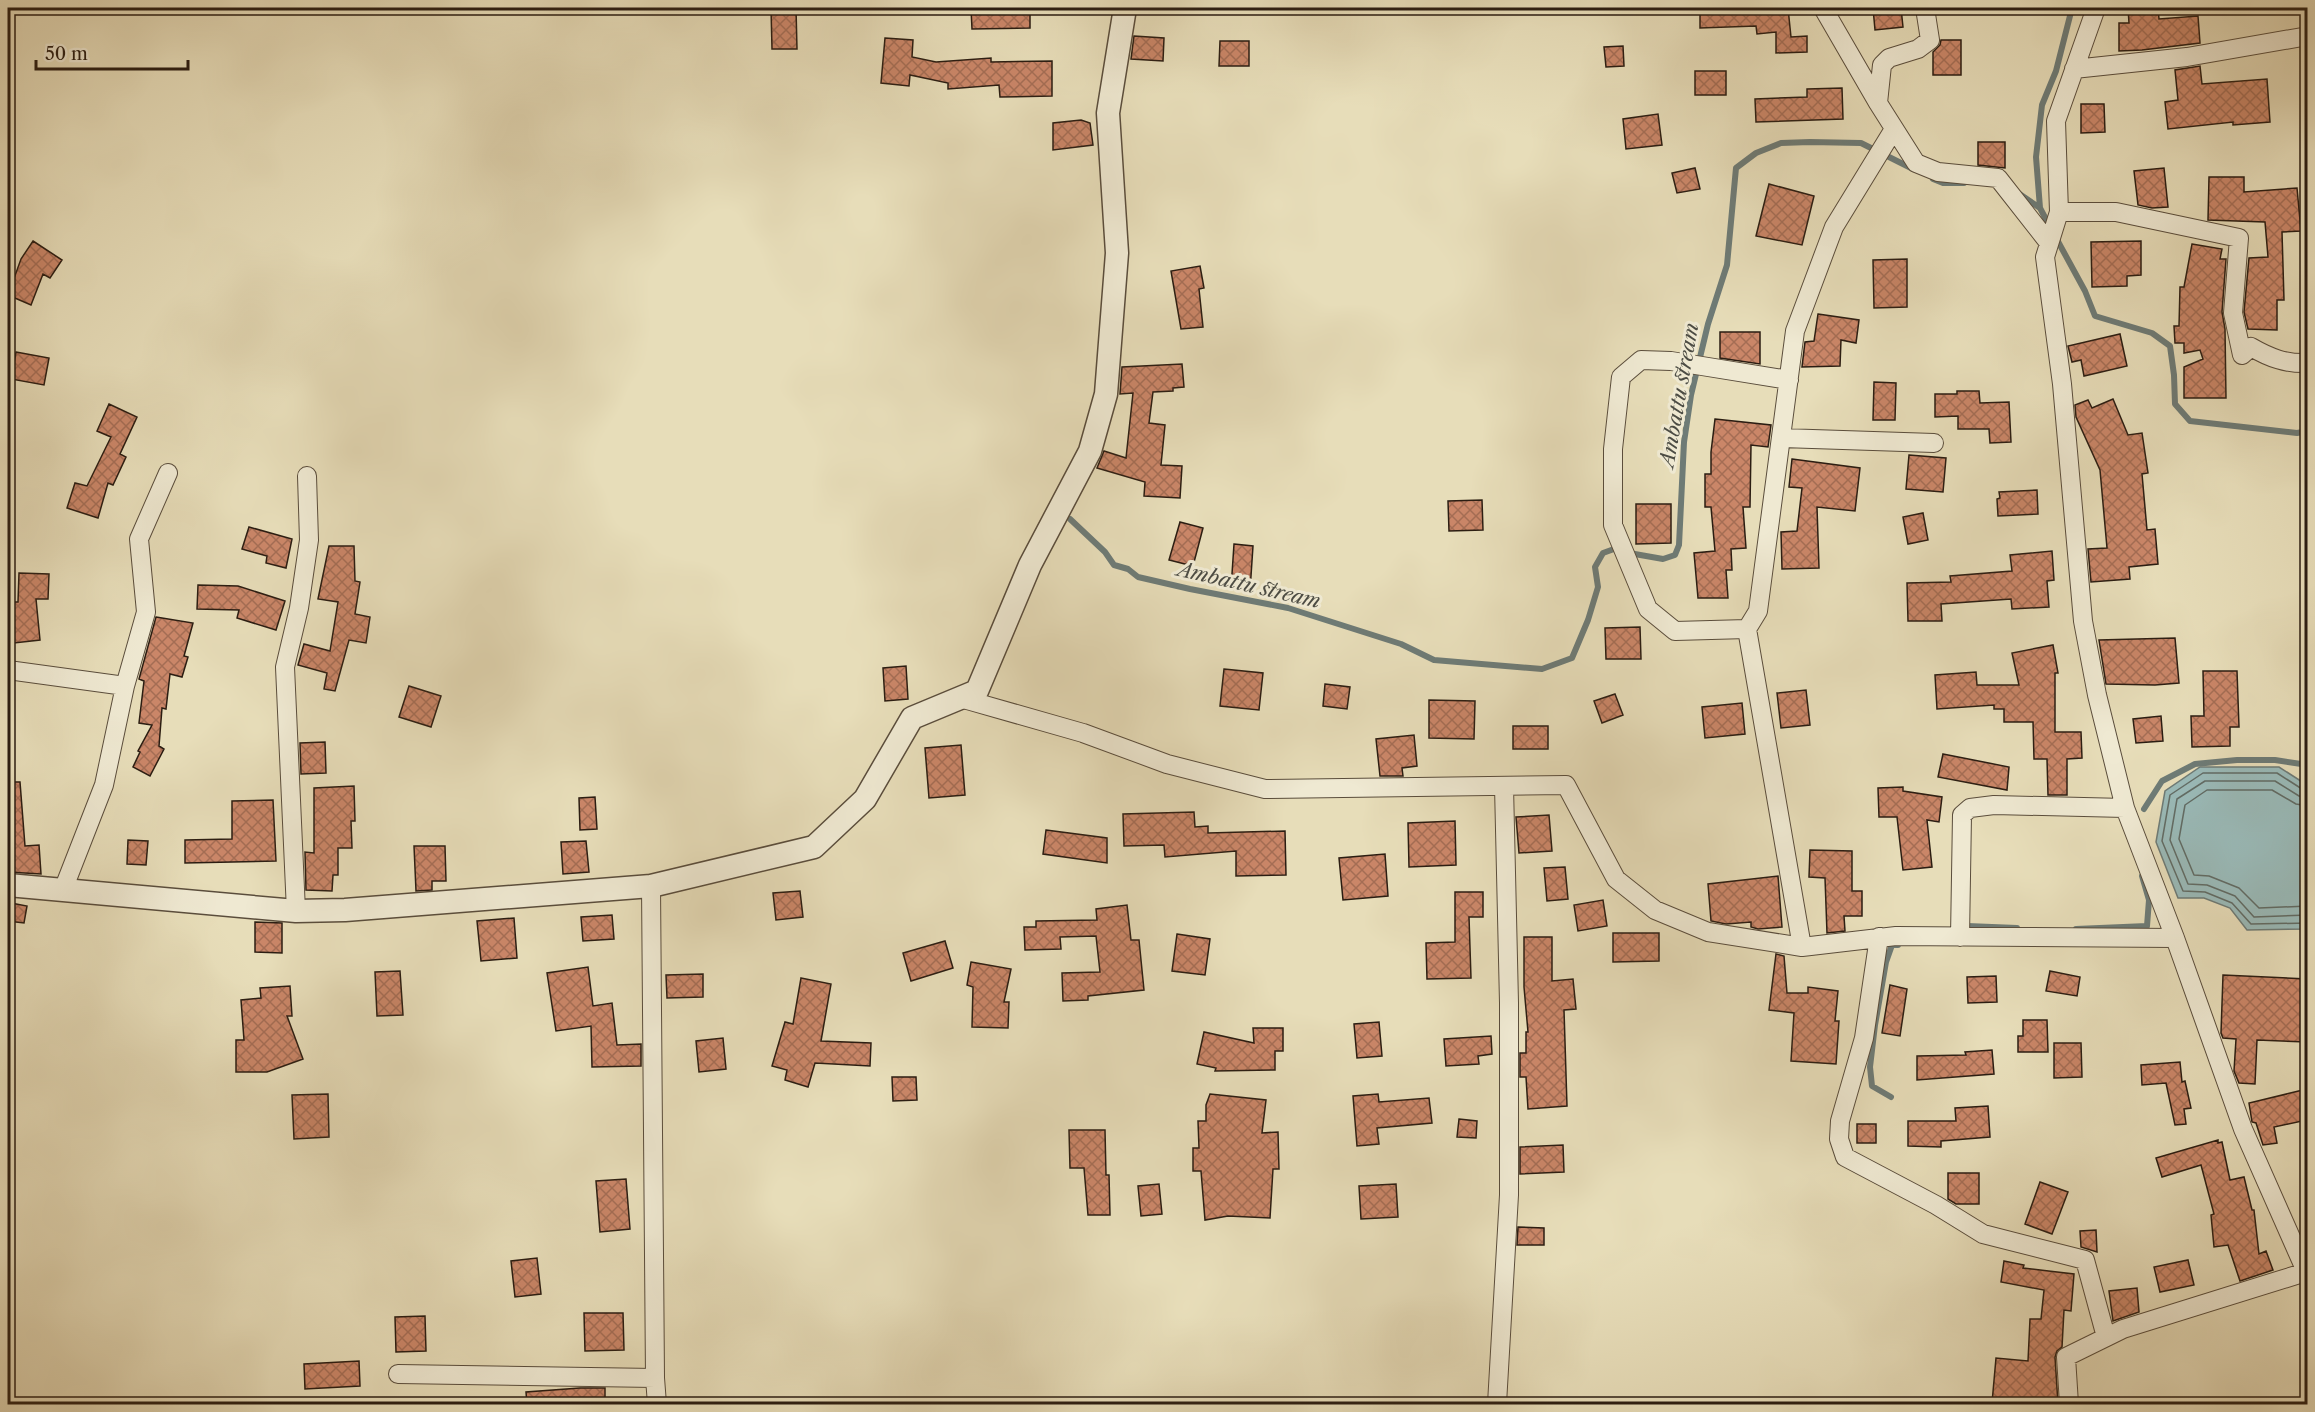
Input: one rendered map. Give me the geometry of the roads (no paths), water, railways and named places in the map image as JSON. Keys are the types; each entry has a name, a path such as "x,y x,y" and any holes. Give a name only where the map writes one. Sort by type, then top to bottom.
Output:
{"street":[{"path":"8,885 296,912 651,886 814,847 865,799 912,718 977,691 1030,565 1090,452 1106,393 1117,253 1108,113 1125,8"},
{"path":"1823,8 1878,103 1890,135 1916,163 1938,172 1998,178 2050,242"},
{"path":"1878,103 1882,65 1889,58 1918,49 1930,40 1925,8"},
{"path":"2069,1404 2066,1357 2123,1329 2306,1274 2243,1129 2175,938 2125,808 2097,695 2083,621 2062,384 2045,257 2058,213 2056,121 2096,8"},
{"path":"2074,69 2187,57 2307,36"},
{"path":"1802,947 1746,629 1758,611 1795,331 1834,227 1890,135"},
{"path":"2058,213 2116,212 2239,238 2233,313 2242,355 2251,347 2269,358 2307,363"},
{"path":"1746,629 1675,630 1648,609 1613,525 1613,449 1621,377 1641,360 1686,363 1789,380"},
{"path":"1782,438 1934,443"},
{"path":"63,890 104,785 125,686 146,612 140,538 168,473"},
{"path":"296,912 285,667 299,608 309,540 307,476"},
{"path":"8,670 125,686"},
{"path":"960,698 1083,733 1167,764 1266,789 1566,785 1616,879 1655,910 1708,932 1802,947 1879,937 2175,938"},
{"path":"1497,1404 1509,1195 1509,1003 1504,786"},
{"path":"1960,937 1962,815 1970,808 1994,805 2125,808"},
{"path":"651,886 657,1404"},
{"path":"1879,937 1864,1038 1840,1121 1839,1139 1845,1157 1936,1205 1983,1234 2085,1260 2106,1337"},
{"path":"398,1374 655,1378"}],"water":[{"path":"2200,767 2279,767 2307,785 2307,929 2247,930 2230,908 2204,898 2178,898 2156,842 2165,791"}],"waterway":[{"name":"Ambattu stream","path":"2050,227 2040,208 2036,157 2042,105 2056,71 2072,8"},
{"name":"Ambattu stream","path":"1629,553 1663,559 1675,555 1679,545 1684,442 1691,395 1708,324 1727,265 1736,168 1756,153 1781,143 1810,142 1861,143 1913,169"},
{"name":"Ambattu stream","path":"1933,179 1943,183 1964,183"},
{"name":"Ambattu stream","path":"2018,193 2040,208"},
{"name":"Ambattu stream","path":"2055,236 2085,291 2095,316 2152,333 2170,346 2175,404 2190,421 2297,433 2308,431"},
{"name":"Ambattu stream","path":"1070,519 1105,552 1114,565 1128,569 1138,577 1288,608 1401,644 1434,660 1542,669 1572,658 1588,620 1598,587 1595,567 1603,553 1614,549 1619,551"},
{"path":"2144,809 2162,781 2195,764 2237,760 2275,760 2308,765"},
{"path":"2076,929 2147,926 2149,900 2142,876"},
{"path":"1967,926 2017,928"},
{"path":"1891,1097 1872,1086 1870,1067 1886,962 1892,945 1898,945"}]}
